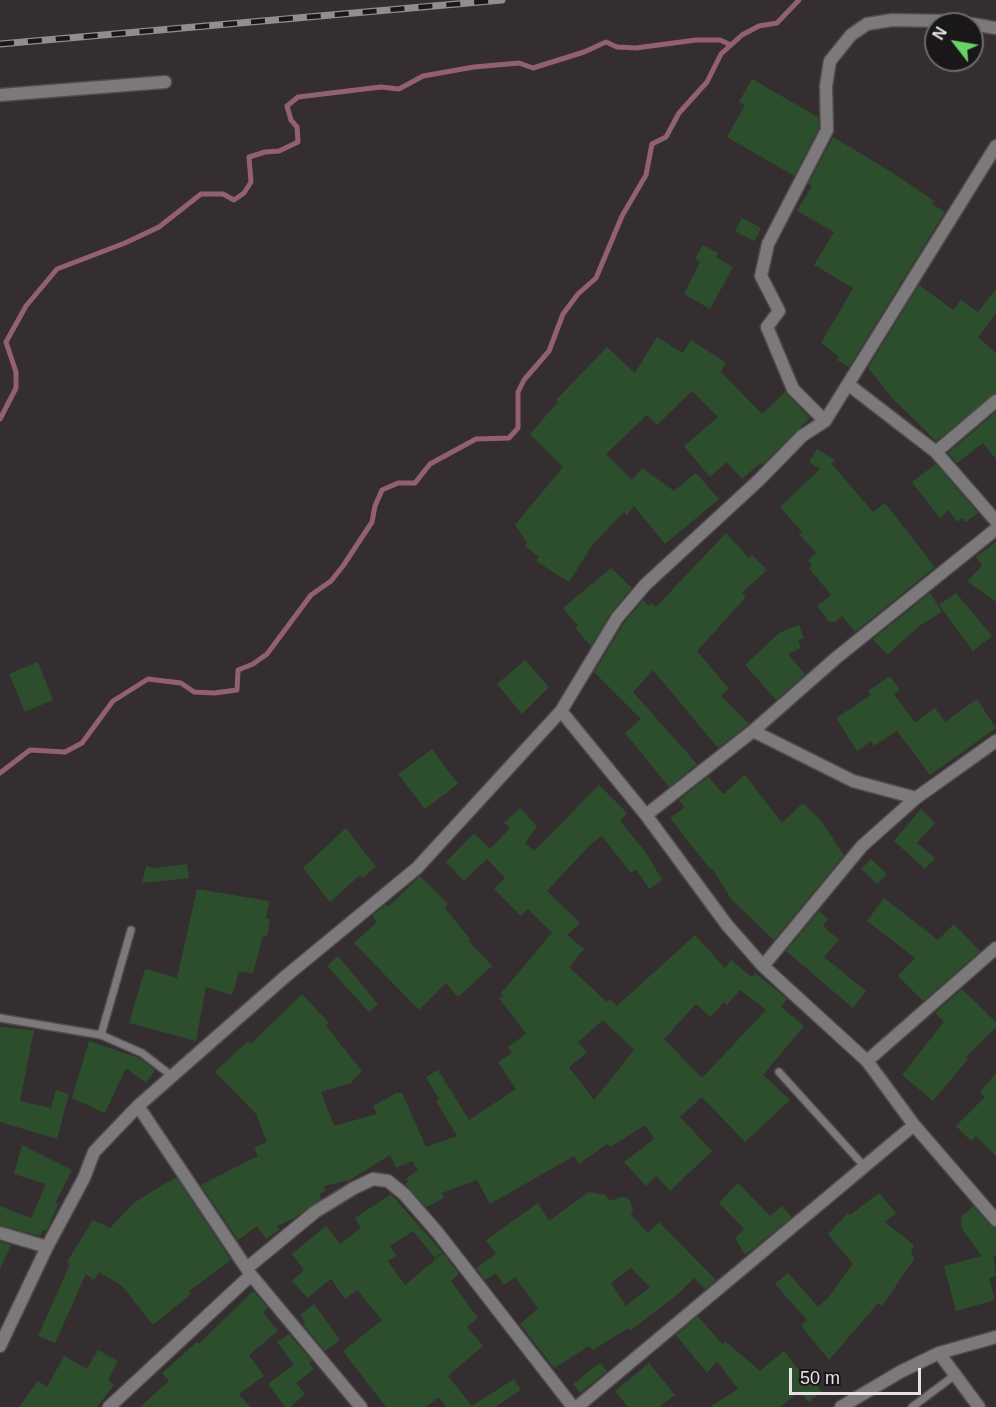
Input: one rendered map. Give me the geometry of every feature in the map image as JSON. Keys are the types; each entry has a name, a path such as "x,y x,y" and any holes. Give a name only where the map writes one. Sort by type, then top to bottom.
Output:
{"street":[{"path":"825,420 793,389 767,327 779,310 761,276 768,244 827,130 826,86 830,61 851,35 867,24 892,20 924,21"},
{"path":"0,95 165,82"},
{"path":"0,1346 47,1247 84,1178 94,1152 138,1106 172,1076 286,976 417,868 561,711 617,618 645,585 759,480 802,436 825,420 996,147"},
{"path":"849,385 936,452 996,521"},
{"path":"936,452 996,401"},
{"path":"646,815 753,731 836,658 996,529"},
{"path":"561,711 646,815 727,925 763,966 867,1061 914,1125 996,1220"},
{"path":"753,731 853,781 916,798"},
{"path":"763,966 862,846 916,798 996,741"},
{"path":"867,1061 996,948"},
{"path":"138,1106 249,1271 361,1407"},
{"path":"108,1407 249,1271 315,1212 373,1179 388,1181 404,1194 438,1233 575,1407 914,1125"},
{"path":"0,1233 47,1247"},
{"path":"841,1407 900,1372 939,1353 996,1337"},
{"path":"939,1353 979,1407"}],"lane":[{"path":"101,1035 131,930"},
{"path":"0,1018 101,1035 142,1053 172,1076"},
{"path":"779,1072 864,1166"},
{"path":"912,1407 955,1375"}],"building":[{"path":"752,79 818,117 819,128 794,176 727,137 745,105 739,102"},
{"path":"833,137 893,173 934,201 932,204 945,212 849,367 837,360 839,357 821,343 853,288 814,265 834,232 797,211 812,186 808,184"},
{"path":"742,218 761,228 754,241 735,231"},
{"path":"703,245 718,253 716,257 733,267 710,309 684,294 700,262 695,259"},
{"path":"919,285 953,310 961,300 978,312 996,289 996,313 978,337 996,353 996,393 936,441 893,399 868,368"},
{"path":"657,337 683,353 691,340 726,363 721,372 762,414 785,392 810,418 762,465 760,463 742,479 727,462 710,477 684,446 718,417 692,391 657,425 647,415 606,454 632,480 642,468 674,491 696,473 719,499 665,544 634,506 627,515 624,512 593,544 569,582 536,561 539,557 525,546 527,542 515,525 563,467 530,434 558,402 556,400 607,347 635,373"},
{"path":"996,412 996,459 983,443 957,463 948,453"},
{"path":"817,449 835,460 832,464 873,512 885,503 935,567 855,632 842,616 835,622 829,622 817,606 831,595 809,568 812,566 808,560 816,553 799,534 802,532 780,507 820,469 809,462"},
{"path":"936,464 978,513 966,522 962,518 957,522 949,510 940,518 912,482"},
{"path":"726,533 749,558 752,555 767,570 742,593 746,597 697,651 729,689 721,696 749,724 718,748 653,670 633,692 697,764 669,787 625,733 641,719 594,672 624,623 643,600 649,606 651,603 656,607"},
{"path":"996,542 996,602 967,581 982,566 976,557"},
{"path":"611,568 632,588 610,614 591,646 575,628 578,626 563,608"},
{"path":"930,593 942,612 922,624 887,655 873,639"},
{"path":"956,593 992,636 973,651 939,605"},
{"path":"799,625 804,638 798,640 801,648 788,654 805,674 776,700 745,665 779,633"},
{"path":"525,660 549,687 522,714 497,684"},
{"path":"38,662 53,700 25,712 9,674"},
{"path":"890,676 900,690 894,694 915,723 935,708 945,722 977,699 996,728 930,775 897,731 874,746 871,741 857,751 836,718 871,695 868,691"},
{"path":"432,749 458,784 425,809 398,774"},
{"path":"745,775 782,823 803,803 821,821 844,855 774,940 731,899 712,868 710,869 670,818 685,807 679,800 708,777 723,794"},
{"path":"599,785 627,813 620,821 647,854 662,880 649,889 636,869 631,873 602,836 591,844 547,891 580,923 567,935 584,949 569,967 607,1002 610,999 617,1006 695,935 725,968 731,960 752,977 755,973 779,992 787,999 781,1007 804,1026 763,1075 790,1100 745,1142 702,1097 680,1117 712,1151 670,1191 656,1176 646,1186 624,1162 654,1139 645,1125 610,1147 607,1144 579,1164 574,1156 490,1204 477,1180 442,1193 444,1198 426,1207 405,1184 408,1182 406,1179 418,1170 412,1161 396,1168 390,1155 350,1180 324,1186 326,1191 319,1194 321,1199 296,1217 277,1226 280,1229 266,1239 257,1226 238,1240 201,1185 258,1156 254,1148 267,1142 256,1114 215,1072 248,1041 251,1044 302,994 329,1023 326,1026 362,1071 351,1083 321,1092 334,1126 377,1114 373,1106 396,1093 402,1093 426,1147 457,1136 436,1101 439,1099 426,1077 438,1070 469,1120 516,1089 498,1062 512,1053 508,1047 526,1034 499,998 503,996 501,993 552,933 528,909 521,916 494,889 505,878 487,859 464,881 446,862 474,833 490,849 510,828 504,823 520,808 537,826 525,843 534,851","holes":["740,990 766,1010 702,1078 664,1039 696,1004 710,1017 724,1002 727,1005","603,1020 634,1050 594,1100 569,1067 587,1053 578,1042"]},
{"path":"921,809 935,823 917,843 935,858 925,869 894,841"},
{"path":"346,828 376,867 362,878 360,875 330,902 303,868"},
{"path":"871,859 887,874 877,884 861,869"},
{"path":"187,864 189,878 142,883 146,866 155,868"},
{"path":"420,876 448,904 445,908 470,939 468,940 492,966 458,997 446,983 419,1010 354,943 377,922 372,916 386,904 388,907"},
{"path":"197,889 269,901 266,919 270,919 267,937 263,936 253,973 239,972 232,995 206,987 196,1041 129,1023 145,969 177,978"},
{"path":"884,898 938,940 954,924 980,951 923,1001 898,976 915,958 867,921"},
{"path":"819,911 828,919 823,926 839,940 824,957 866,991 853,1008 786,951"},
{"path":"338,956 378,1004 369,1012 327,966"},
{"path":"962,989 996,1022 996,1027 966,1057 968,1059 933,1101 902,1075 944,1022 935,1013"},
{"path":"0,1027 34,1030 20,1101 51,1108 56,1090 69,1094 57,1139 0,1122"},
{"path":"89,1041 139,1058 155,1070 146,1083 126,1068 105,1113 72,1098"},
{"path":"996,1073 996,1156 976,1136 971,1141 956,1126 985,1097 980,1092"},
{"path":"22,1145 72,1170 55,1203 58,1204 47,1230 43,1230 40,1236 0,1225 0,1206 31,1218 46,1184 14,1174"},
{"path":"176,1177 231,1260 189,1291 191,1294 153,1325 122,1286 99,1272 94,1280 86,1274 55,1343 38,1336 70,1264 67,1262 93,1220 110,1228 135,1202"},
{"path":"738,1183 770,1216 782,1206 792,1217 745,1255 735,1238 744,1229 719,1203"},
{"path":"589,1192 605,1195 610,1201 621,1197 629,1198 633,1209 631,1215 648,1233 659,1222 716,1280 705,1289 694,1278 678,1294 630,1331 628,1328 593,1350 589,1346 554,1368 520,1324 538,1309 515,1277 504,1285 496,1273 485,1280 476,1268 496,1254 486,1240 538,1203 549,1221","holes":["631,1268 650,1287 626,1306 611,1283"]},
{"path":"879,1193 896,1213 885,1222 914,1245 911,1255 915,1258 882,1306 878,1303 829,1360 801,1326 807,1320 775,1284 788,1273 818,1307 828,1298 853,1264 828,1234 848,1213 850,1215"},
{"path":"391,1194 442,1252 435,1258 413,1231 390,1246 396,1256 388,1261 405,1285 443,1253 459,1274 451,1281 478,1318 467,1327 483,1346 448,1376 472,1406 514,1379 521,1390 495,1407 446,1407 438,1397 426,1407 386,1407 343,1351 382,1320 357,1290 345,1299 331,1279 307,1298 292,1281 304,1270 292,1254 326,1226 340,1244 361,1228 355,1218"},
{"path":"973,1206 990,1225 996,1228 996,1255 993,1256 996,1276 989,1278 995,1300 956,1311 944,1266 982,1256 962,1229 961,1217"},
{"path":"0,1242 11,1245 0,1269"},
{"path":"253,1291 268,1308 263,1312 278,1331 249,1355 264,1376 239,1394 250,1407 140,1407 169,1381 162,1373 197,1342 199,1344"},
{"path":"314,1304 340,1340 325,1351 303,1324 305,1322 300,1315"},
{"path":"698,1316 722,1344 725,1341 760,1371 784,1351 809,1384 780,1407 710,1407 738,1389 717,1361 707,1373 676,1335"},
{"path":"289,1334 312,1361 309,1363 314,1369 296,1383 305,1394 290,1407 285,1407 268,1384 294,1365 277,1342"},
{"path":"98,1350 118,1361 108,1380 114,1385 97,1407 19,1407 38,1381 47,1387 64,1356 87,1369"},
{"path":"600,1363 607,1371 580,1393 573,1384"},
{"path":"649,1363 675,1395 659,1407 628,1407 615,1391"},
{"path":"814,1381 822,1392 808,1402 800,1391"}],"waterway":[{"path":"0,773 30,750 65,752 82,743 113,701 148,679 181,683 194,692 214,693 237,690 238,670 253,664 267,654 311,595 331,581 343,566 372,522 375,506 382,490 398,483 415,483 430,464 476,439 509,438 518,428 518,392 524,380 549,351 563,314 578,294 596,278 622,216 646,175 652,144 666,137 679,113 707,82 721,54 742,35 759,26 777,23 799,0"},
{"path":"0,419 16,388 16,372 6,342 26,306 57,269 125,243 159,227 201,194 223,194 234,200 244,193 251,182 249,157 279,151 298,142 297,127 291,120 287,106 298,97 381,87 399,89 423,76 474,67 519,63 533,68 584,52 606,42 617,47 636,48 696,40 720,40 731,45"}],"railway":[{"path":"0,44 502,0"}]}
